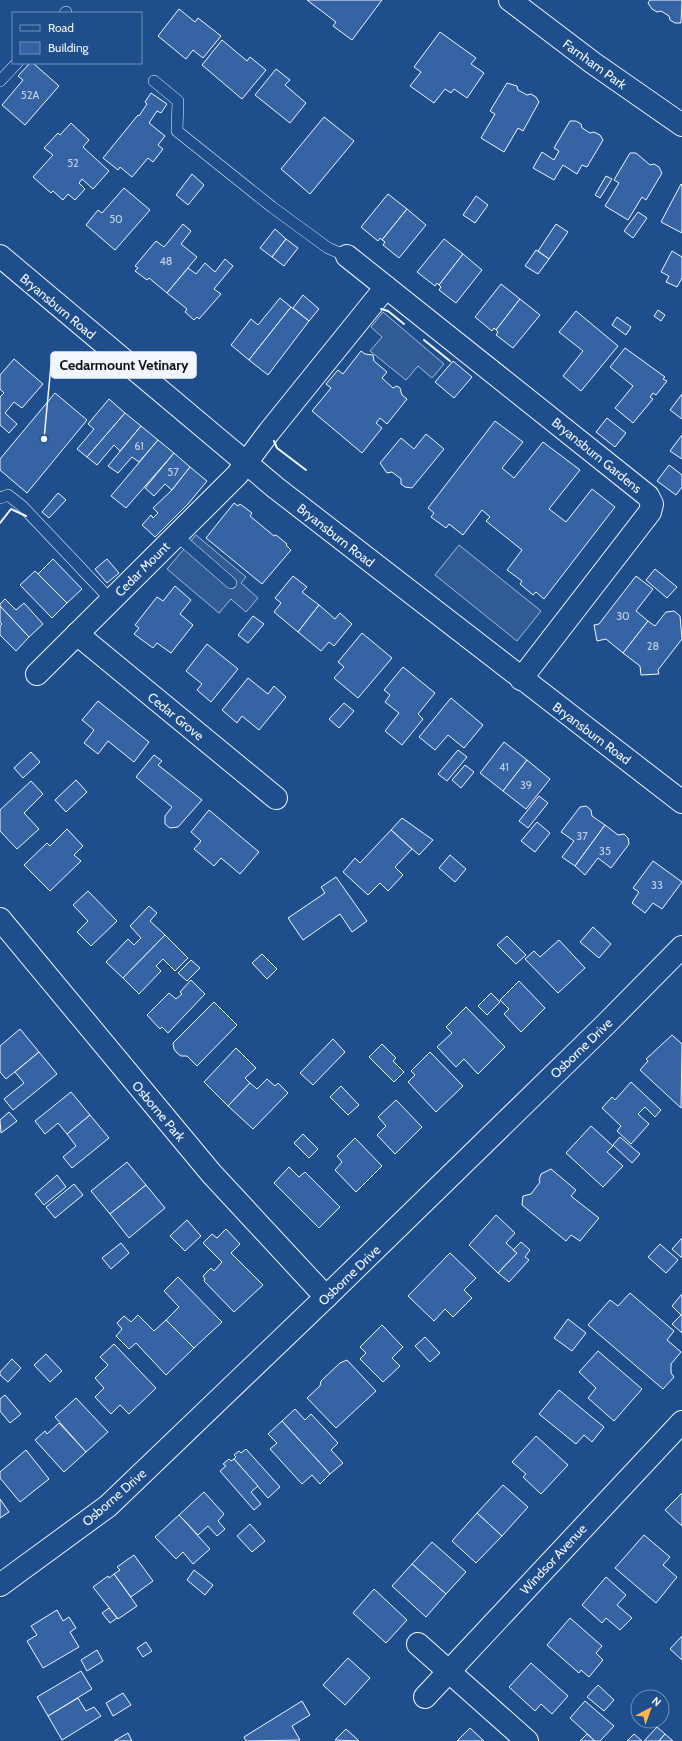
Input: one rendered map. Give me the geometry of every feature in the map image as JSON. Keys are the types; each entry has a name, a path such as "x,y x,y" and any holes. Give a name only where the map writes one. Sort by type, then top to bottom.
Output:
{"street":[{"name":"Farnham Park","path":"510,0 593,63 682,126"},
{"name":"Bryansburn Road","path":"0,256 246,463 682,802"},
{"name":"Bryansburn Gardens","path":"348,256 648,496 652,504 650,512 522,679"},
{"path":"246,463 386,287"},
{"name":"Cedar Mount","path":"37,674 237,475 246,463"},
{"name":"Cedar Grove","path":"76,634 276,798"},
{"name":"Osborne Park","path":"0,919 211,1173 326,1298"},
{"name":"Osborne Drive","path":"0,1585 108,1506 326,1298 605,1025 682,947"},
{"name":"Windsor Avenue","path":"425,1698 682,1422"},
{"path":"418,1644 527,1741"}],"lane":[{"path":"0,81 16,64"},
{"path":"154,81 178,101 177,131 272,207 328,248 348,256"},
{"path":"0,498 8,495 22,506 111,600"},
{"path":"176,535 231,583"}],"shaded area":[{"path":"383,312 444,364 432,378 418,366 406,380 370,351 382,337 371,327"},
{"path":"196,535 246,577 241,583 258,598 246,612 231,599 219,613 167,569"},
{"path":"459,545 541,611 517,641 435,575"}],"building":[{"path":"307,0 382,0 352,40 333,26 336,22"},
{"path":"650,0 682,0 681,23 675,23 670,20 669,16 661,11 657,12 652,9 648,3"},
{"path":"179,9 195,22 198,18 221,36 203,58 193,50 186,59 158,36"},
{"path":"440,32 476,58 471,64 484,73 467,98 454,89 451,93 445,89 434,103 410,86 421,72 414,67"},
{"path":"222,40 247,61 250,57 266,70 242,99 202,65"},
{"path":"29,64 34,64 59,86 25,125 2,105 23,80 18,76"},
{"path":"276,69 290,80 285,85 306,103 290,123 255,95"},
{"path":"507,83 517,86 518,90 527,95 531,94 536,97 539,102 523,131 518,128 504,152 481,138 495,114 490,111"},
{"path":"151,93 167,104 161,113 157,111 149,123 165,136 158,145 163,149 153,162 148,158 132,177 120,167 118,170 103,158 138,115 139,116 147,104 145,102"},
{"path":"324,117 354,141 310,194 281,169"},
{"path":"570,121 576,121 581,124 582,128 590,133 594,132 600,135 603,140 587,167 582,165 577,174 563,165 554,180 533,168 542,152 554,160 559,151 554,148"},
{"path":"71,123 89,140 83,147 109,171 93,189 82,179 79,183 85,189 75,200 68,194 63,200 53,191 51,193 33,177 53,155 44,148 58,133 60,135"},
{"path":"630,153 636,153 650,165 654,164 659,167 662,173 646,200 642,197 628,220 605,206 619,183 614,180"},
{"path":"192,174 204,185 188,205 176,195"},
{"path":"606,176 612,179 600,198 595,195"},
{"path":"681,184 682,185 682,233 661,222"},
{"path":"124,188 150,210 115,250 86,225 98,210 102,213"},
{"path":"388,194 407,209 382,240 380,238 378,241 361,227"},
{"path":"476,196 488,205 475,223 463,215"},
{"path":"407,209 426,225 399,258 383,245 385,242 382,240"},
{"path":"638,212 647,218 633,238 624,231"},
{"path":"183,224 191,231 181,244 197,257 167,293 149,278 147,280 135,271 138,268 135,266 156,241 164,247"},
{"path":"556,224 568,232 549,259 538,251"},
{"path":"275,229 286,239 272,257 260,248"},
{"path":"286,239 298,248 284,266 272,257"},
{"path":"444,239 463,254 439,285 437,283 435,286 417,272"},
{"path":"536,250 549,259 538,274 525,266"},
{"path":"672,251 682,257 682,278 677,287 666,282 669,276 661,272"},
{"path":"463,254 482,270 456,303 439,290 441,287 439,285"},
{"path":"225,259 233,266 214,289 221,294 199,319 197,317 194,320 185,312 187,309 167,293 188,268 196,274 205,263 215,272"},
{"path":"501,284 520,299 496,330 494,328 492,331 475,317"},
{"path":"303,295 319,309 309,321 293,308"},
{"path":"280,298 291,307 249,360 231,345 251,319 258,325"},
{"path":"520,299 540,315 513,348 496,335 498,332 496,330"},
{"path":"291,307 309,321 268,375 249,360"},
{"path":"658,310 665,315 661,321 654,316"},
{"path":"576,311 618,346 581,391 563,376 583,351 559,332"},
{"path":"617,317 631,327 626,335 612,325"},
{"path":"625,348 665,377 663,379 667,381 656,395 653,393 650,397 653,399 633,423 615,408 633,386 610,367"},
{"path":"361,351 365,354 373,355 374,361 387,372 382,378 393,388 397,386 400,388 402,395 407,399 387,424 380,418 376,423 382,428 362,453 312,411 331,388 326,384 338,370 343,374"},
{"path":"14,359 43,384 22,408 14,402 5,413 17,424 9,433 0,425 0,397 4,393 0,389 0,375"},
{"path":"453,361 472,377 454,398 435,382"},
{"path":"55,393 87,420 27,493 0,470 0,459"},
{"path":"682,394 682,419 670,410"},
{"path":"109,399 125,413 87,457 77,449 94,429 88,424"},
{"path":"125,413 141,426 120,451 114,445 97,465 87,457"},
{"path":"607,418 626,433 615,447 596,432"},
{"path":"495,421 523,442 502,468 514,478 543,442 580,470 549,509 566,522 592,489 615,507 544,599 536,592 533,595 520,584 522,581 507,570 522,550 486,521 490,517 482,510 463,535 449,524 446,528 431,517 434,513 428,508"},
{"path":"141,426 158,440 139,462 132,457 118,473 108,466"},
{"path":"426,434 444,449 412,488 405,487 401,484 401,479 392,472 387,473 380,463 401,438 414,449"},
{"path":"682,435 682,459 670,451"},
{"path":"158,440 174,453 126,508 111,496"},
{"path":"174,453 190,467 172,490 165,484 154,496 145,488"},
{"path":"669,465 682,475 682,487 676,495 657,481"},
{"path":"190,467 207,481 188,504 155,537 142,525 151,515 153,518 158,513 153,508 172,490"},
{"path":"58,493 66,500 49,518 42,512"},
{"path":"234,503 238,506 240,504 252,513 250,516 274,536 276,535 287,544 286,545 291,550 262,584 206,538"},
{"path":"53,559 82,589 67,603 38,574"},
{"path":"107,559 119,573 107,583 95,569"},
{"path":"655,569 677,587 667,598 646,580"},
{"path":"35,571 67,603 52,618 20,585"},
{"path":"293,576 307,587 302,592 319,605 298,632 274,612 281,603 275,598"},
{"path":"636,576 653,589 636,611 648,621 623,653 606,639 597,641 594,625 599,624"},
{"path":"175,586 191,600 180,614 193,625 171,653 157,643 153,648 134,634 139,628 135,625 157,597 163,601"},
{"path":"5,599 16,610 24,603 43,624 29,637 0,606"},
{"path":"319,605 335,619 340,613 352,624 334,646 329,642 321,651 298,632"},
{"path":"0,606 29,637 16,651 0,635 0,626 2,624 0,622"},
{"path":"674,611 680,616 682,639 658,670 659,674 641,675 640,666 623,653 648,621 655,626 666,612"},
{"path":"253,616 264,624 248,643 238,635"},
{"path":"362,633 392,658 358,698 334,678 344,667 338,662"},
{"path":"207,644 238,669 211,702 197,690 202,684 186,671"},
{"path":"403,667 435,693 418,714 423,719 402,745 385,731 399,713 385,702 390,695 384,690"},
{"path":"248,678 268,694 274,686 286,697 259,730 242,716 237,723 222,710"},
{"path":"451,698 483,725 464,748 448,735 435,750 419,737"},
{"path":"98,701 149,742 134,762 108,741 98,754 84,743 94,730 82,720"},
{"path":"344,703 354,711 339,728 329,719"},
{"path":"504,742 527,760 503,791 480,773"},
{"path":"458,750 467,757 447,781 438,774"},
{"path":"31,752 40,762 23,778 14,768"},
{"path":"154,755 162,761 158,765 202,800 178,827 170,828 165,824 165,816 172,807 136,777"},
{"path":"527,760 550,779 526,809 503,791"},
{"path":"465,765 474,772 461,788 452,780"},
{"path":"76,780 87,792 66,812 55,800"},
{"path":"31,781 43,794 24,813 39,829 17,849 0,831 0,810"},
{"path":"539,796 548,803 528,828 519,821"},
{"path":"586,806 591,810 592,816 605,825 575,866 562,857 574,841 561,832 580,807"},
{"path":"209,810 259,852 240,874 221,858 214,866 194,849 201,841 191,832"},
{"path":"402,818 433,840 419,855 391,830"},
{"path":"537,822 550,833 535,852 521,841"},
{"path":"605,825 618,835 624,834 628,838 629,844 611,868 598,858 585,875 575,866"},
{"path":"67,829 83,846 74,855 81,861 50,891 24,865 47,843 50,846"},
{"path":"391,830 412,849 395,867 403,875 388,891 380,883 368,895 343,872 355,858 360,863"},
{"path":"450,855 466,869 455,882 439,868"},
{"path":"653,861 682,882 662,909 653,903 645,913 632,903 639,892 633,888"},
{"path":"336,877 367,921 352,932 340,914 303,940 288,918 325,893 321,887"},
{"path":"88,891 117,921 91,946 77,932 88,921 73,905"},
{"path":"149,906 157,913 150,921 165,935 123,978 106,962 128,939 134,945 141,938 130,926"},
{"path":"593,927 611,944 599,958 580,942"},
{"path":"165,935 188,958 175,971 163,959 156,966 161,971 139,994 123,978"},
{"path":"507,936 526,955 516,964 497,945"},
{"path":"559,940 585,968 558,993 525,959 534,951 540,957"},
{"path":"262,954 277,969 267,979 252,963"},
{"path":"191,960 200,968 187,981 178,973"},
{"path":"191,980 205,994 168,1033 162,1027 160,1029 147,1015 169,993 176,999 182,994 180,992"},
{"path":"519,981 545,1008 521,1032 504,1014 509,1009 500,1000"},
{"path":"491,993 500,1002 487,1015 478,1006"},
{"path":"214,1002 237,1025 197,1066 187,1056 181,1056 177,1053 174,1049 173,1043"},
{"path":"466,1007 505,1047 478,1074 464,1059 456,1067 437,1047 452,1033 446,1027"},
{"path":"20,1029 39,1052 6,1079 0,1072 0,1046"},
{"path":"672,1035 682,1044 681,1108 640,1070 648,1061 646,1059"},
{"path":"333,1039 345,1052 313,1085 300,1073"},
{"path":"382,1044 396,1058 393,1061 404,1072 394,1082 369,1057"},
{"path":"236,1048 256,1068 245,1078 250,1083 228,1106 204,1082"},
{"path":"39,1052 57,1074 13,1110 4,1099 24,1083 15,1072"},
{"path":"430,1052 463,1086 436,1112 408,1082 415,1075 411,1071"},
{"path":"267,1079 275,1086 278,1083 288,1093 253,1129 228,1106 250,1083 257,1089"},
{"path":"631,1082 661,1110 655,1117 645,1107 638,1114 649,1124 631,1144 617,1131 621,1126 602,1108 612,1097 615,1100"},
{"path":"341,1086 359,1105 348,1115 330,1097"},
{"path":"71,1092 90,1115 67,1134 58,1123 45,1134 35,1121"},
{"path":"396,1100 422,1127 395,1154 377,1135 386,1126 378,1117"},
{"path":"9,1112 17,1121 1,1133 0,1120"},
{"path":"90,1115 109,1138 72,1168 63,1157 76,1146 67,1134"},
{"path":"591,1126 613,1146 607,1152 623,1166 603,1187 566,1153"},
{"path":"303,1134 318,1149 309,1158 294,1143"},
{"path":"620,1137 640,1154 632,1163 613,1145"},
{"path":"355,1138 382,1166 356,1192 335,1170 342,1162 337,1156"},
{"path":"127,1162 146,1185 110,1214 91,1191"},
{"path":"289,1167 299,1177 305,1172 340,1207 319,1228 274,1183"},
{"path":"551,1169 576,1190 571,1196 599,1218 580,1241 571,1235 566,1241 522,1205 523,1196 531,1194 540,1182 539,1180 541,1174"},
{"path":"57,1175 66,1187 44,1205 35,1194"},
{"path":"74,1184 83,1195 55,1218 46,1207"},
{"path":"146,1185 165,1208 129,1238 110,1214"},
{"path":"496,1215 515,1233 506,1243 517,1253 498,1273 469,1245"},
{"path":"187,1220 201,1236 185,1251 170,1236"},
{"path":"226,1229 240,1244 231,1253 263,1285 234,1312 204,1281 205,1279 203,1276 211,1268 214,1271 222,1262 203,1243 212,1234 217,1238"},
{"path":"682,1238 682,1258 672,1249"},
{"path":"521,1242 530,1250 525,1257 529,1260 509,1282 498,1273 517,1253 513,1250"},
{"path":"121,1243 129,1253 111,1269 102,1258"},
{"path":"660,1244 678,1260 666,1273 648,1257"},
{"path":"450,1253 476,1278 464,1290 472,1298 453,1317 445,1309 434,1321 408,1296"},
{"path":"178,1277 222,1322 194,1348 166,1320 179,1307 164,1291"},
{"path":"630,1293 674,1331 667,1340 681,1352 671,1364 671,1373 674,1377 663,1389 588,1325 610,1300 618,1306"},
{"path":"682,1294 682,1333 672,1324 681,1315 672,1306"},
{"path":"138,1315 154,1331 166,1320 194,1348 166,1375 136,1343 129,1349 116,1336 122,1329 117,1323 124,1316 131,1322"},
{"path":"568,1319 586,1333 572,1351 554,1338"},
{"path":"382,1325 403,1347 392,1358 400,1366 383,1382 360,1359 366,1353 360,1347"},
{"path":"425,1337 440,1353 430,1362 415,1346"},
{"path":"114,1344 156,1388 129,1414 120,1405 111,1414 95,1397 104,1388 95,1378 108,1365 100,1357"},
{"path":"598,1351 642,1389 614,1421 588,1398 596,1388 579,1372"},
{"path":"46,1354 62,1371 50,1382 34,1365"},
{"path":"12,1359 21,1368 8,1382 0,1375 0,1372"},
{"path":"347,1360 376,1391 336,1428 307,1398 320,1386 321,1381 340,1363"},
{"path":"559,1390 604,1427 592,1442 584,1435 576,1444 539,1414"},
{"path":"5,1395 21,1414 10,1423 0,1411 0,1399"},
{"path":"76,1398 108,1432 86,1452 55,1417"},
{"path":"295,1409 305,1420 311,1414 338,1443 331,1450 343,1463 330,1474 282,1421"},
{"path":"282,1421 330,1474 320,1484 312,1475 302,1484 270,1449 277,1443 268,1434"},
{"path":"59,1423 86,1452 64,1472 35,1440 45,1431 47,1434"},
{"path":"536,1436 568,1465 541,1494 523,1477 526,1474 512,1462"},
{"path":"246,1449 280,1487 268,1498 234,1459 236,1457 234,1455 239,1451 241,1453"},
{"path":"26,1450 49,1479 20,1502 0,1478 0,1472"},
{"path":"229,1459 231,1461 234,1459 258,1486 251,1492 261,1504 254,1510 220,1471 226,1466 223,1464"},
{"path":"503,1485 528,1507 502,1536 477,1513"},
{"path":"204,1492 224,1514 218,1521 225,1529 217,1536 208,1526 198,1535 179,1515"},
{"path":"682,1493 682,1526 665,1510"},
{"path":"0,1499 9,1512 0,1518"},
{"path":"477,1513 502,1536 476,1563 452,1541"},
{"path":"179,1515 210,1549 193,1564 183,1552 176,1559 155,1537"},
{"path":"250,1524 265,1541 252,1552 237,1536"},
{"path":"644,1535 670,1557 663,1565 677,1577 656,1603 615,1568"},
{"path":"432,1542 466,1572 446,1594 412,1564"},
{"path":"134,1555 153,1581 131,1597 114,1574 120,1570 117,1567"},
{"path":"412,1564 446,1594 426,1617 392,1586"},
{"path":"194,1570 213,1585 205,1595 187,1580"},
{"path":"114,1574 137,1606 118,1619 93,1587 108,1576 109,1578"},
{"path":"606,1577 626,1595 617,1605 632,1618 620,1630 606,1618 602,1623 582,1605"},
{"path":"374,1589 407,1620 386,1643 353,1613"},
{"path":"109,1608 117,1618 110,1623 102,1613"},
{"path":"57,1610 63,1621 69,1617 76,1628 70,1632 79,1647 43,1668 27,1641 37,1635 31,1626"},
{"path":"570,1618 602,1646 596,1653 603,1660 589,1677 581,1670 579,1673 547,1645"},
{"path":"682,1636 682,1660 670,1649"},
{"path":"146,1642 152,1651 143,1657 137,1648"},
{"path":"97,1650 103,1661 87,1671 81,1660"},
{"path":"348,1658 370,1678 345,1705 323,1685"},
{"path":"531,1663 568,1696 552,1714 541,1704 535,1711 509,1687"},
{"path":"81,1671 92,1689 48,1716 37,1697"},
{"path":"598,1685 614,1700 604,1711 587,1697"},
{"path":"123,1693 131,1705 113,1716 106,1703"},
{"path":"78,1698 86,1711 94,1707 101,1716 62,1740 48,1716"},
{"path":"302,1701 310,1715 292,1726 300,1740 246,1741 244,1737"},
{"path":"585,1701 614,1726 600,1741 595,1741 570,1718"},
{"path":"470,1728 484,1741 457,1741"},
{"path":"346,1729 359,1741 335,1740"},
{"path":"655,1729 659,1729 665,1734 659,1741 644,1741"},
{"path":"128,1733 132,1741 114,1741"},
{"path":"587,1734 595,1741 580,1741"},
{"path":"634,1734 642,1741 627,1741"},
{"path":"665,1734 673,1741 659,1741"}],"wall":[{"path":"381,309 388,311 404,324"},
{"path":"424,340 450,361"},
{"path":"274,441 277,448 306,470"},
{"path":"0,523 11,509 26,516"}],"place":[{"name":"Cedarmount Vetinary","path":"44,439"}]}
